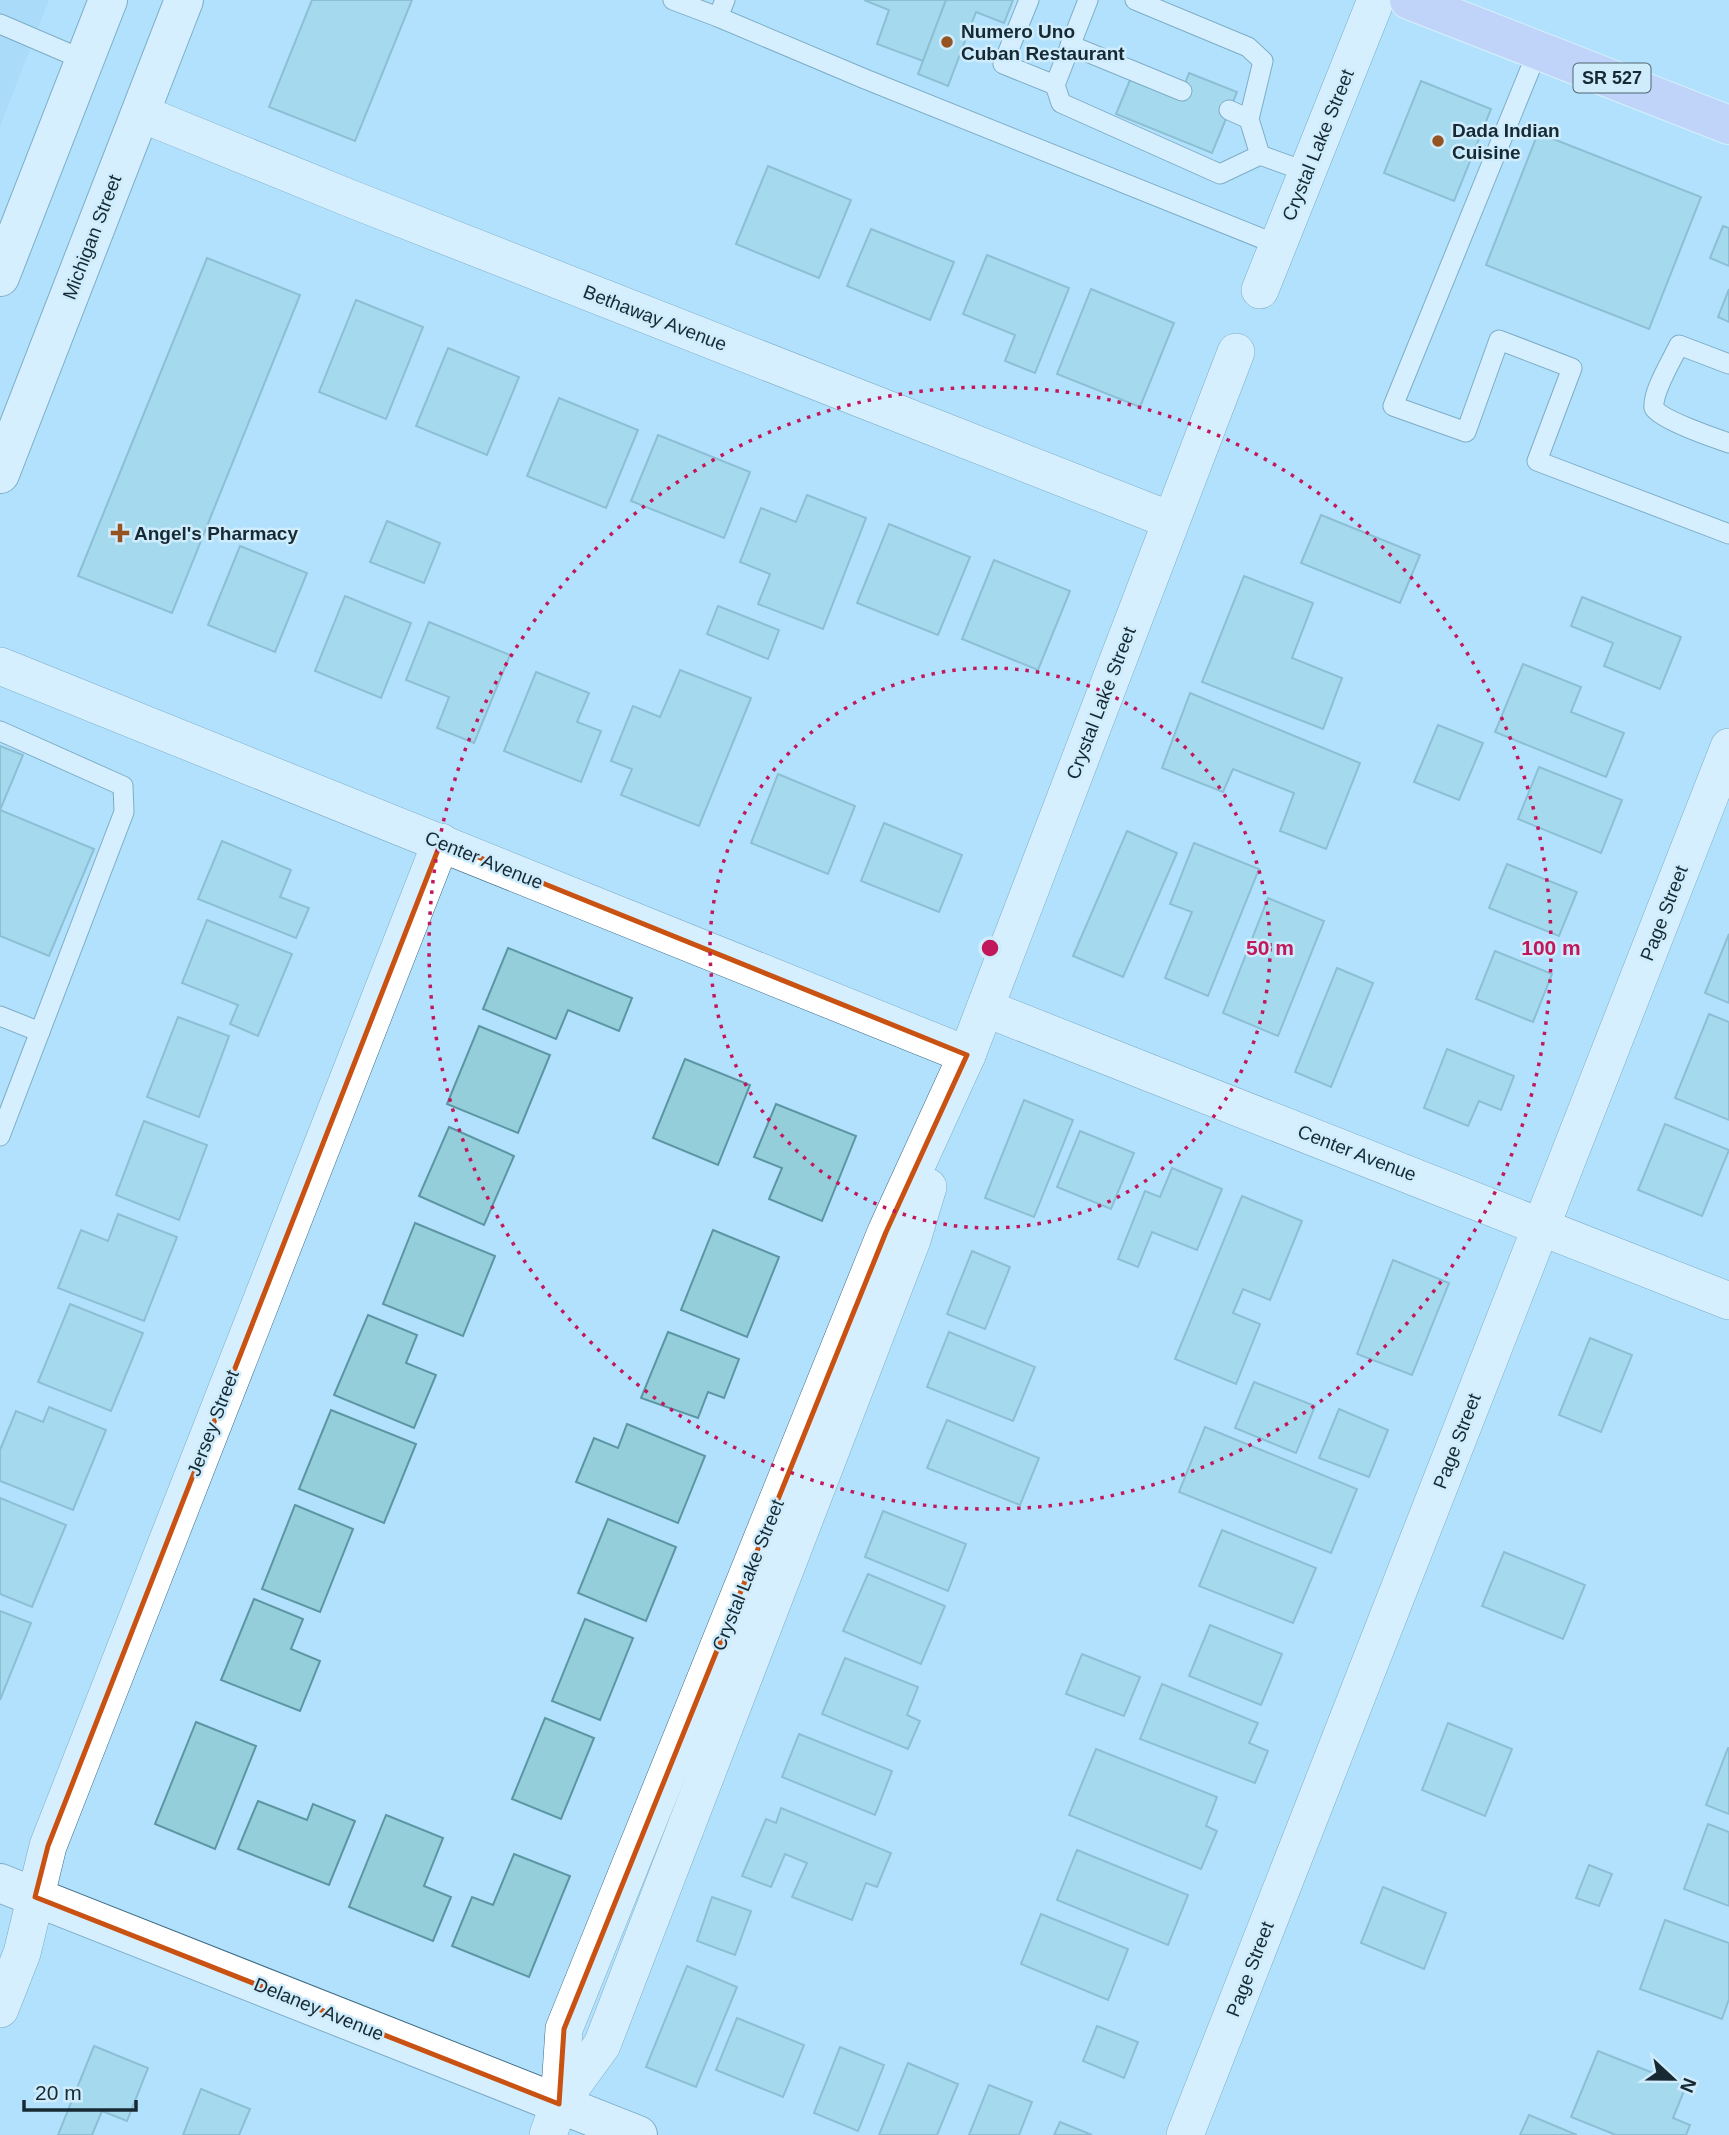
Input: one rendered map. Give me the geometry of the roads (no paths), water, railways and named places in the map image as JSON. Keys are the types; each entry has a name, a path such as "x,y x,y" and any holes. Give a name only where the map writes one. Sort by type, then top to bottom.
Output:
{"main road":[{"name":"SR 527","path":"1409,0 1729,125"}],"street":[{"path":"0,277 108,0"},
{"name":"Michigan Street","path":"0,474 184,0"},
{"name":"Crystal Lake Street","path":"1260,290 1376,0"},
{"name":"Bethaway Avenue","path":"140,113 354,200 1170,520"},
{"name":"Crystal Lake Street","path":"554,2119 564,2029 886,1232 967,1055 1236,352"},
{"name":"Center Avenue","path":"0,666 967,1055"},
{"name":"Page Street","path":"1185,2135 1729,747"},
{"name":"Jersey Street","path":"0,2009 22,1953 48,1846 441,842"},
{"name":"Center Avenue","path":"985,1008 1729,1301"},
{"name":"Delaney Avenue","path":"0,1883 554,2119 638,2135"}],"lane":[{"path":"673,0 722,9 865,79 1278,245"},
{"path":"1029,0 1003,64 1055,85"},
{"path":"1088,0 1055,85 1061,103 1220,174 1261,155 1307,172"},
{"path":"1135,0 1248,47 1263,61 1250,119 1261,155"},
{"path":"0,24 84,60"},
{"path":"1070,45 1182,91"},
{"path":"1538,50 1393,406 1465,432 1499,340 1572,368 1537,461 1729,534"},
{"path":"1230,110 1250,119"},
{"path":"1729,364 1679,345 1661,383 1654,407 1657,413 1729,443"},
{"path":"0,731 123,786 124,812 0,1136"},
{"path":"0,1016 40,1032"}],"place":[{"name":"Numero Uno Cuban Restaurant","path":"947,42"},
{"name":"Dada Indian Cuisine","path":"1438,141"},
{"name":"Angel's Pharmacy","path":"120,533"}]}
